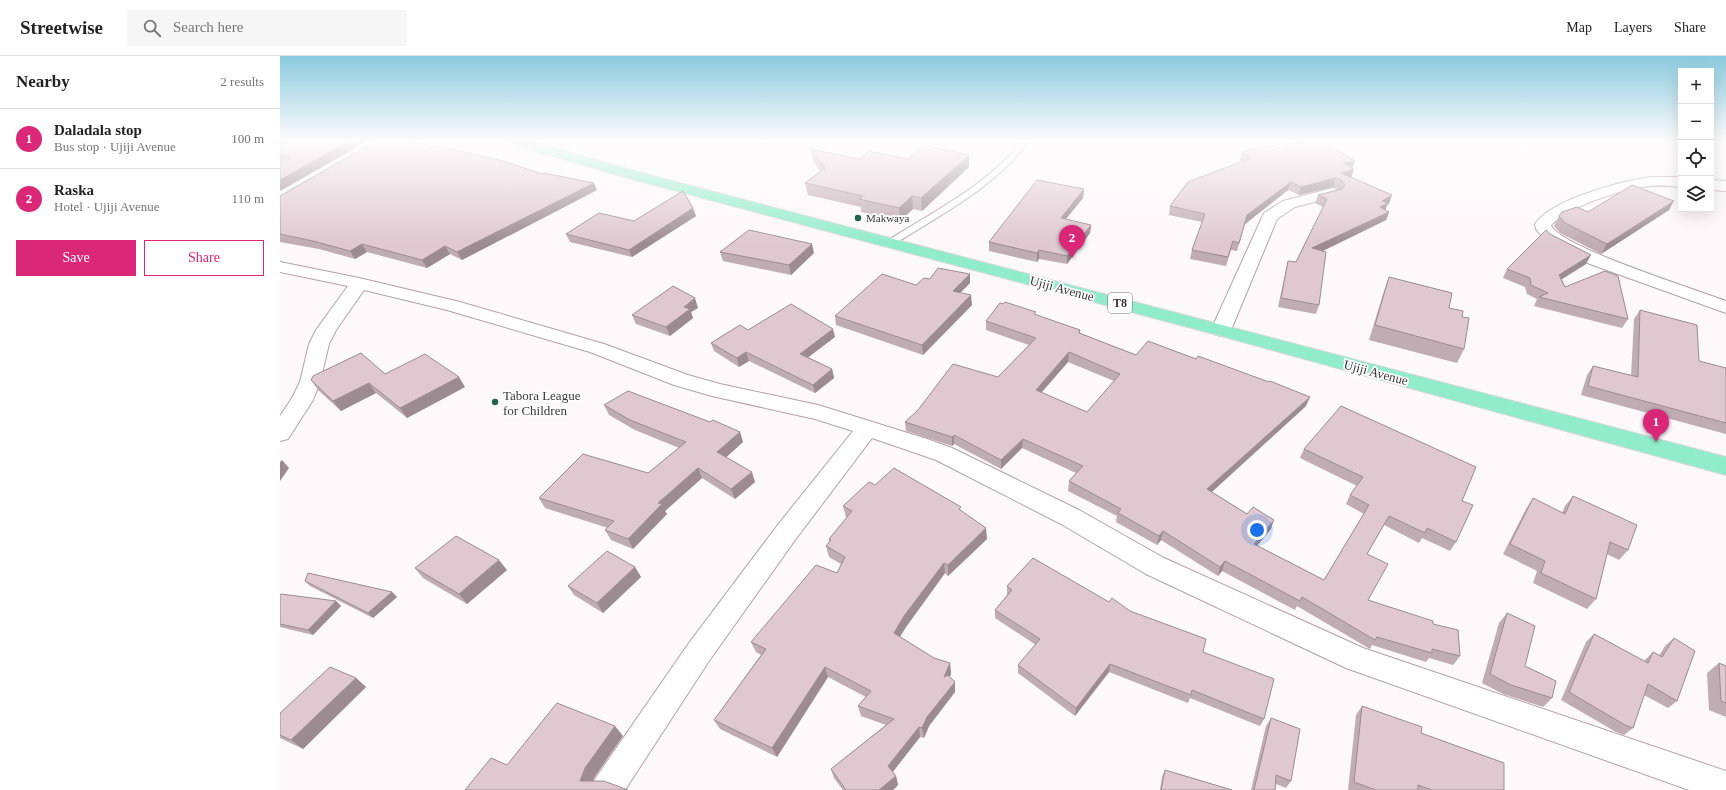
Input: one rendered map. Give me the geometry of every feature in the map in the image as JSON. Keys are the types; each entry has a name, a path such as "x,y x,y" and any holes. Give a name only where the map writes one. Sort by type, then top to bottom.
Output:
{"highway":[{"name":"Ujiji Avenue","path":"634,175 1221,330 1726,466"}],"street":[{"path":"1678,182 1642,183 1589,199 1557,212 1546,219 1543,224 1544,229 1552,236 1596,260 1726,307"},
{"path":"1714,185 1726,186"},
{"path":"1221,330 1270,216 1289,204 1333,193"},
{"path":"280,267 359,283 453,306 597,348 681,380 719,391 818,412 944,454 1070,518 1155,566 1356,659 1726,787"},
{"path":"280,433 302,400 310,382 319,344 326,330 359,283"},
{"path":"606,790 699,652 786,533 868,428"}],"lane":[{"path":"890,243 991,175"}],"building":[{"path":"280,175 288,175 280,180"},
{"path":"316,175 555,175 594,183 457,252 445,246 422,260 362,244 350,251 280,234 280,196"},
{"path":"815,175 946,175 921,198 912,196 899,208 859,199 863,196 805,183"},
{"path":"1206,175 1346,175 1392,195 1382,201 1388,203 1380,207 1389,212 1312,248 1326,252 1319,305 1281,298 1288,261 1296,262 1327,199 1318,195 1342,189 1345,185 1341,180 1335,178 1301,187 1291,182 1247,215 1239,243 1233,241 1228,257 1192,250 1205,214 1170,206 1188,182"},
{"path":"1037,180 1084,189 1061,218 1091,225 1067,256 1039,250 1037,253 989,242"},
{"path":"1632,185 1674,201 1607,244 1565,223 1559,216 1562,212 1577,207 1588,212"},
{"path":"683,191 693,208 629,250 566,234 599,213 634,221"},
{"path":"749,230 812,244 789,265 720,252"},
{"path":"1546,230 1550,234 1591,255 1559,275 1565,287 1605,271 1618,276 1628,319 1539,297 1548,293 1531,285 1530,278 1507,269"},
{"path":"938,268 970,274 953,291 971,295 922,345 835,316 882,274 916,285 924,278 930,279"},
{"path":"1389,277 1452,293 1449,308 1463,311 1462,317 1469,318 1464,349 1375,325"},
{"path":"673,286 695,298 684,307 690,309 666,327 632,315"},
{"path":"1005,302 1036,312 1034,314 1080,330 1079,333 1136,355 1148,341 1196,359 1198,356 1269,382 1270,381 1310,397 1207,489 1247,514 1253,507 1274,520 1254,544 1324,580 1369,505 1350,495 1363,477 1304,449 1341,406 1476,467 1462,501 1473,505 1456,542 1427,528 1425,533 1389,516 1367,554 1388,564 1368,600 1433,621 1433,624 1458,630 1460,656 1432,649 1432,653 1377,637 1375,640 1302,597 1300,601 1225,561 1220,567 1163,531 1159,536 1118,513 1121,509 1069,481 1083,466 1023,439 1001,460 954,435 952,437 905,422 918,410 953,364 998,377 1036,338 986,321 1000,303 1003,304","holes":["1069,352 1120,374 1087,412 1036,390"]},
{"path":"791,304 833,329 800,354 832,369 813,385 746,352 737,358 711,343 740,325 748,330"},
{"path":"1640,310 1697,325 1699,361 1726,368 1726,423 1588,386 1593,366 1638,377"},
{"path":"361,353 385,374 425,354 459,377 400,408 369,383 333,401 311,380 313,376"},
{"path":"628,391 710,422 713,420 740,432 717,452 752,472 731,489 698,468 658,503 662,504 628,539 605,530 614,521 539,498 583,454 648,473 686,442 630,420 604,405"},
{"path":"894,468 961,507 959,509 986,528 948,565 944,563 904,616 894,633 934,658 950,663 944,677 948,675 955,682 927,717 922,728 919,727 888,766 896,776 879,790 846,790 831,769 894,719 858,706 871,691 825,667 772,748 714,720 766,649 751,642 816,565 837,573 845,557 826,546 831,540 829,539 852,511 843,506 869,482 875,485"},
{"path":"1573,496 1637,525 1628,550 1610,542 1596,599 1541,573 1545,561 1510,544 1533,498 1565,514"},
{"path":"456,536 499,560 459,594 415,568"},
{"path":"607,551 635,567 597,603 568,586"},
{"path":"1033,558 1109,602 1112,598 1130,611 1206,639 1203,652 1274,679 1264,719 1192,690 1191,695 1110,664 1076,708 1018,665 1040,639 995,610 1012,590 1007,586"},
{"path":"308,573 392,592 368,613 305,581"},
{"path":"281,594 336,601 308,630 280,624"},
{"path":"1507,613 1535,626 1525,666 1556,681 1552,698 1511,685 1490,674"},
{"path":"1594,634 1648,663 1653,652 1662,657 1674,638 1695,651 1677,701 1648,684 1633,728 1625,725 1569,692"},
{"path":"1719,663 1726,666 1726,703 1721,701"},
{"path":"330,667 356,678 291,740 280,735 280,713"},
{"path":"557,703 615,726 585,768 580,781 604,781 628,790 465,790 491,758 507,765"},
{"path":"1362,706 1422,727 1421,733 1504,763 1504,790 1432,790 1418,785 1418,790 1376,790 1354,782"},
{"path":"1271,718 1300,729 1291,781 1276,775 1275,790 1254,790"},
{"path":"1165,770 1232,790 1161,790"}],"place":[{"name":"Makwaya","path":"858,218"},
{"name":"Raska","path":"1072,258"},
{"name":"Tabora League for Children","path":"495,402"},
{"name":"Daladala stop","path":"1656,442"}]}
